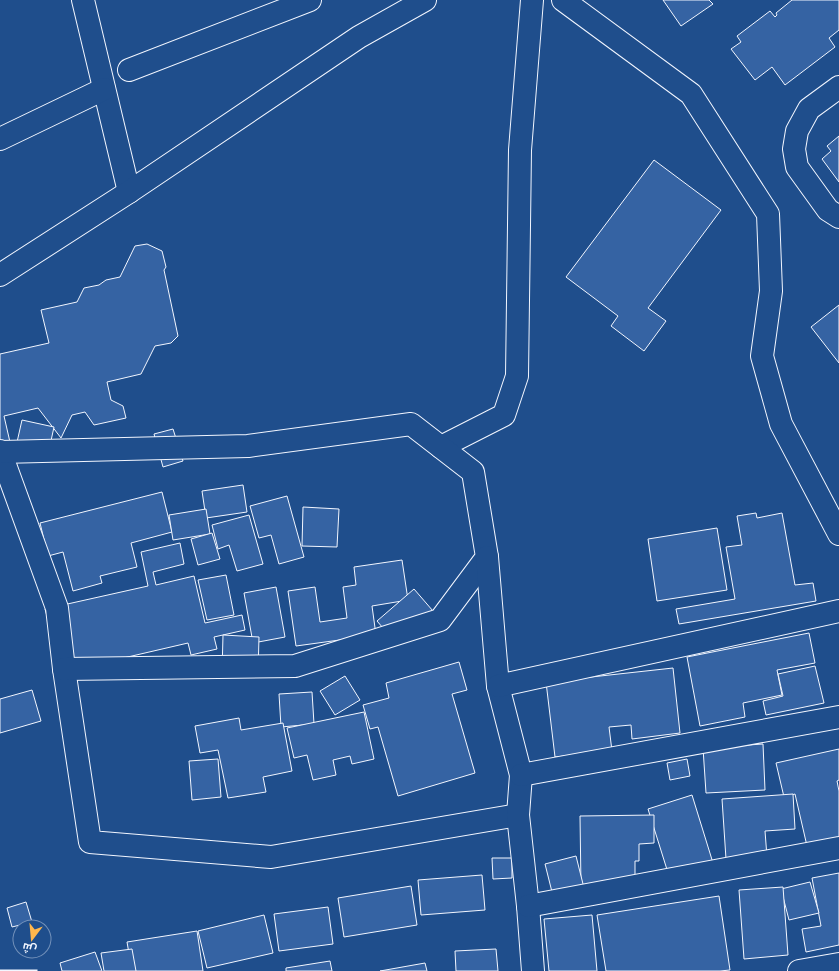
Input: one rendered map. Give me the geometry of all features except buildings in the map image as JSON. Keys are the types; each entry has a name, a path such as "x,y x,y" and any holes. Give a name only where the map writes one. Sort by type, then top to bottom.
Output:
{"street":[{"path":"83,0 129,192"},
{"path":"129,70 310,0"},
{"path":"0,275 129,192 359,37 425,0"},
{"path":"441,447 504,415 517,376 520,150 532,0"},
{"path":"563,0 692,94 768,214 771,291 762,356 781,424 839,534"},
{"path":"839,87 809,109 797,131 794,149 797,166 828,210 839,217"},
{"path":"0,139 104,89"},
{"path":"518,815 271,857 90,842 64,669 57,608 0,451 248,446 411,424 473,472 487,557 498,686 521,775 518,815 528,906 533,971"},
{"path":"64,669 295,666 440,620 487,557"},
{"path":"498,686 839,612"},
{"path":"521,775 839,717"},
{"path":"528,906 839,848"},
{"path":"799,971 839,964"}]}
